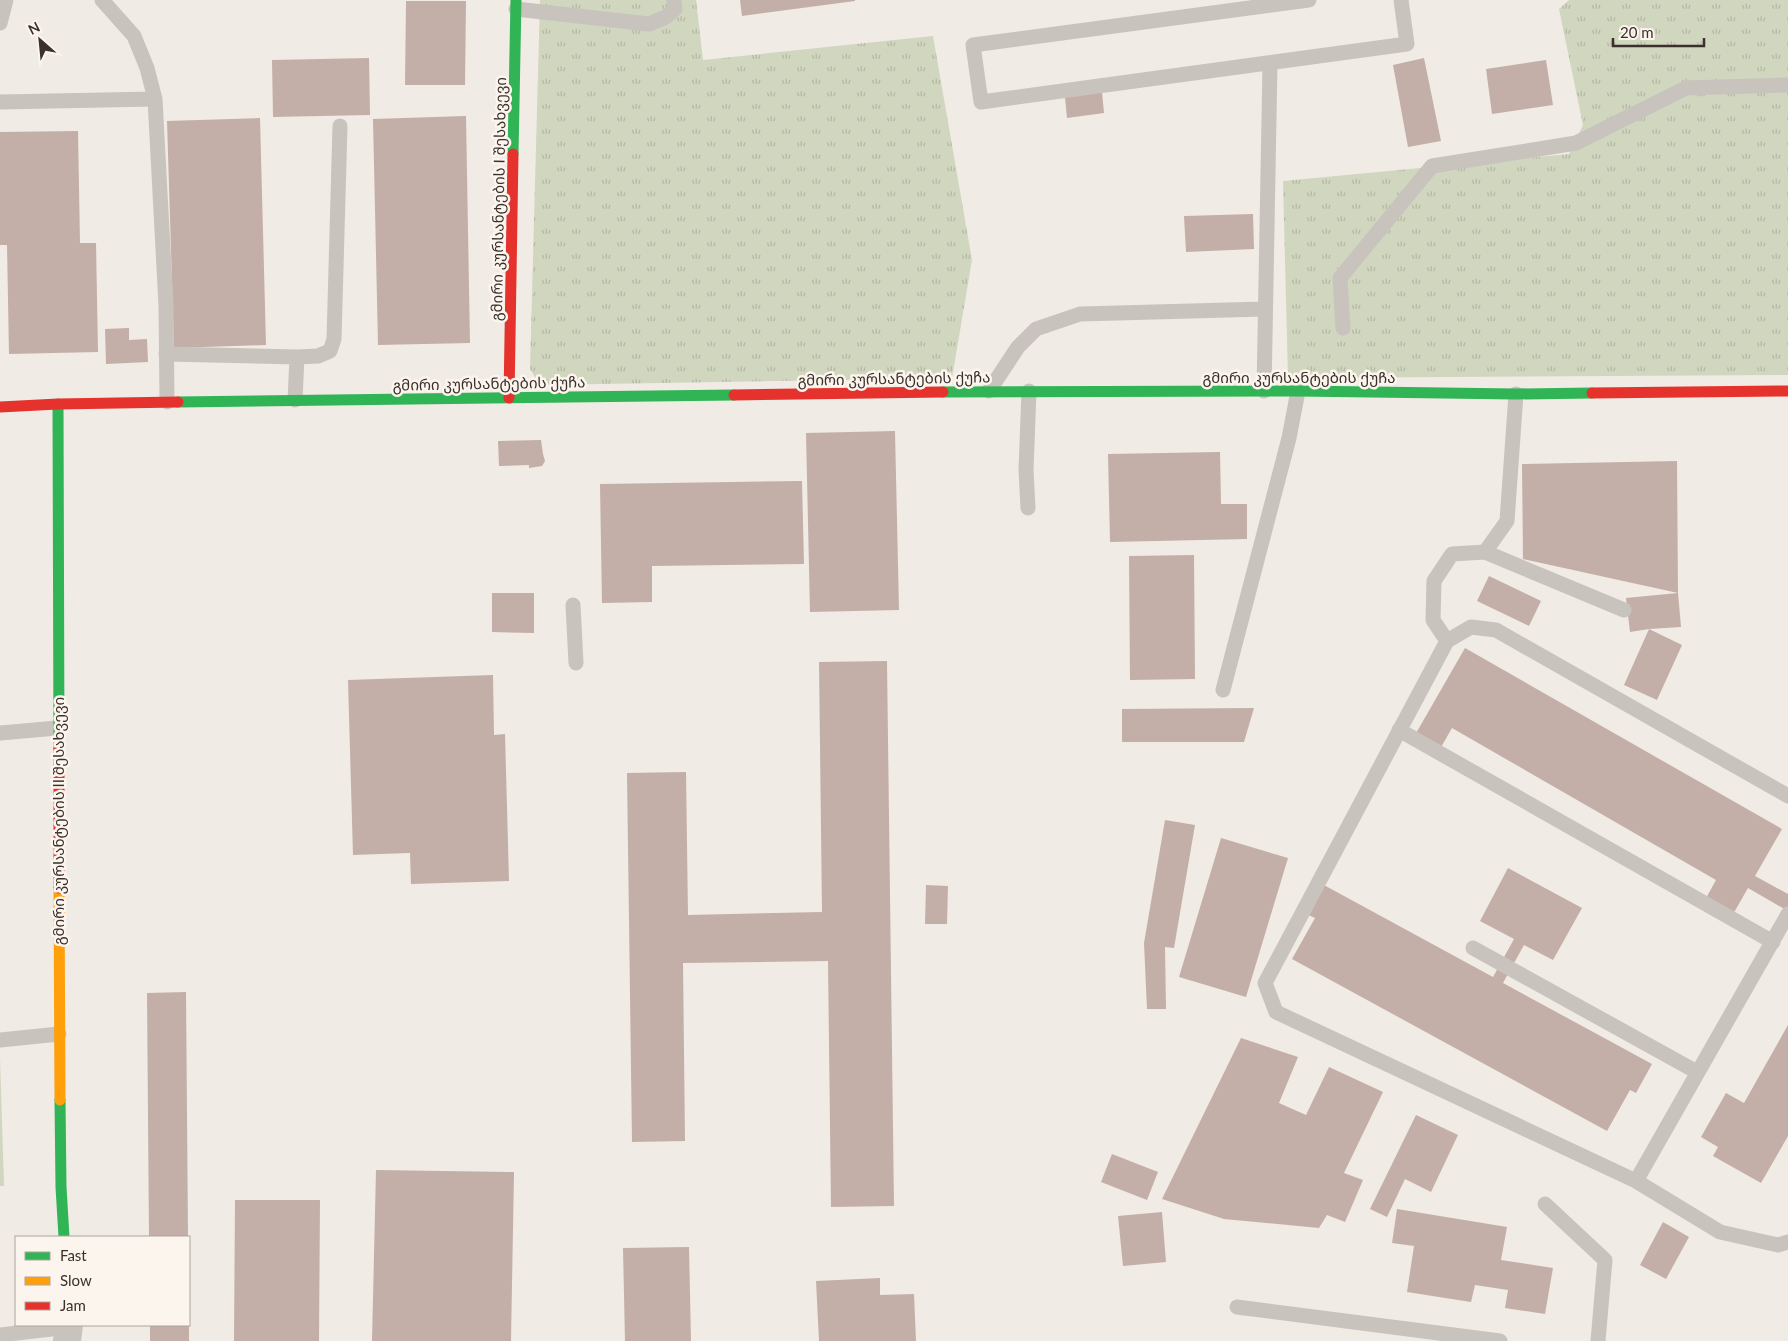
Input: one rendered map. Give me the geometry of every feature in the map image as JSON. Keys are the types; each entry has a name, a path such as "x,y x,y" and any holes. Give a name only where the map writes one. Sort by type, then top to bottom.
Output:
{"street":[{"name":"გმირი კურსანტების I შესახვევი","path":"509,398 516,4"},
{"name":"გმირი კურსანტების ქუჩა","path":"0,407 167,402 988,391 1298,391 1516,394 1788,391"},
{"name":"გმირი კურსანტების II შესახვევი","path":"58,404 59,1034 61,1187 64,1236"}],"lane":[{"path":"0,23 6,0"},
{"path":"102,0 134,36 147,68 155,99 166,304 167,402"},
{"path":"516,4 649,24 666,17 675,9 674,0"},
{"path":"1309,0 973,45 981,102 1407,44 1402,0"},
{"path":"1264,391 1270,64"},
{"path":"1344,328 1340,278 1432,166 1576,143 1686,88 1788,85"},
{"path":"0,102 155,99"},
{"path":"166,354 318,356 330,351 334,340 340,126"},
{"path":"988,391 1018,347 1036,329 1080,314 1265,309"},
{"path":"295,400 297,356"},
{"path":"1028,508 1026,470 1029,391"},
{"path":"1223,690 1289,438 1298,391"},
{"path":"1485,552 1507,521 1516,394"},
{"path":"1447,641 1433,620 1434,581 1452,554 1485,552 1624,610"},
{"path":"573,604 576,663"},
{"path":"1788,796 1496,630 1472,627 1447,641 1265,983 1276,1012 1636,1181 1720,1232 1778,1245 1788,1242"},
{"path":"0,733 58,728"},
{"path":"1399,730 1773,942"},
{"path":"1636,1181 1788,914"},
{"path":"1473,948 1697,1072"},
{"path":"0,1040 59,1034"},
{"path":"1544,1204 1605,1260 1598,1341"},
{"path":"1237,1307 1439,1337 1500,1341"},
{"path":"0,1334 68,1331"}],"green space":[{"path":"540,0 696,0 703,60 933,36 972,260 952,378 540,385 530,369"},
{"path":"1569,0 1788,0 1788,375 1288,378 1283,181 1569,154 1583,125 1559,9"},
{"path":"0,1057 4,1186 0,1186"}],"building":[{"path":"740,0 855,0 855,1 742,16"},
{"path":"406,1 466,1 465,85 405,85"},
{"path":"369,58 370,115 273,117 272,60"},
{"path":"1424,58 1441,141 1408,147 1393,65"},
{"path":"1546,60 1553,105 1492,114 1486,69"},
{"path":"1102,92 1104,113 1067,118 1065,97"},
{"path":"466,116 470,343 378,345 373,119"},
{"path":"260,118 266,345 174,348 167,121"},
{"path":"78,131 80,243 96,243 98,352 9,354 7,245 0,245 0,132"},
{"path":"1253,214 1254,249 1186,252 1184,216"},
{"path":"129,328 129,340 147,339 148,362 106,364 105,329"},
{"path":"895,431 899,610 810,612 806,433"},
{"path":"541,440 545,461 542,466 529,468 529,465 499,466 498,441"},
{"path":"1220,452 1221,504 1247,504 1247,539 1110,542 1108,454"},
{"path":"1677,461 1678,593 1523,559 1522,464"},
{"path":"802,481 804,564 652,566 652,602 602,603 600,484"},
{"path":"1194,555 1195,679 1130,680 1129,556"},
{"path":"1489,576 1541,601 1529,626 1477,601"},
{"path":"492,593 534,593 534,633 492,632"},
{"path":"1678,593 1681,627 1630,632 1626,598"},
{"path":"1649,629 1682,645 1657,700 1624,685"},
{"path":"1465,648 1782,829 1755,876 1788,894 1788,911 1748,888 1732,916 1705,900 1716,880 1452,728 1440,749 1415,735"},
{"path":"887,661 894,1206 831,1207 828,961 683,963 685,1141 632,1142 627,773 686,772 688,915 822,912 819,662"},
{"path":"493,675 494,735 505,734 509,881 411,884 410,853 353,855 348,680"},
{"path":"1254,708 1244,742 1122,742 1122,709"},
{"path":"1165,820 1195,825 1174,948 1165,947 1166,1009 1147,1009 1144,943"},
{"path":"1221,838 1288,858 1246,997 1179,977"},
{"path":"1508,868 1582,908 1553,960 1524,945 1503,983 1652,1064 1636,1093 1630,1090 1607,1131 1292,959 1315,918 1306,914 1322,884 1493,977 1514,939 1480,921"},
{"path":"926,885 948,886 947,924 925,924"},
{"path":"186,992 188,1236 149,1236 147,993"},
{"path":"1788,1025 1788,1136 1761,1183 1713,1156 1718,1147 1701,1137 1726,1093 1744,1103"},
{"path":"1241,1038 1298,1057 1279,1103 1306,1115 1329,1067 1383,1092 1344,1173 1363,1180 1345,1222 1327,1215 1319,1228 1224,1219 1162,1199"},
{"path":"1416,1115 1458,1135 1431,1192 1405,1179 1387,1217 1370,1209"},
{"path":"1112,1154 1158,1172 1147,1200 1101,1182"},
{"path":"376,1170 514,1172 511,1341 372,1341"},
{"path":"235,1200 320,1200 319,1341 234,1341"},
{"path":"1397,1209 1507,1227 1501,1260 1553,1268 1545,1314 1505,1308 1508,1290 1475,1285 1471,1302 1407,1292 1414,1246 1392,1243"},
{"path":"1162,1212 1166,1262 1123,1266 1118,1216"},
{"path":"1663,1222 1689,1237 1666,1279 1640,1265"},
{"path":"689,1247 691,1341 625,1341 623,1248"},
{"path":"880,1278 880,1295 914,1294 916,1341 819,1341 816,1281"},
{"path":"150,1326 189,1326 189,1341 150,1341"}],"traffic: fast":[{"path":"513,154 516,0"},
{"path":"943,392 1298,391 1516,394 1592,393"},
{"path":"178,402 734,395"},
{"path":"58,404 59,749"},
{"path":"60,1100 61,1187 64,1236"}],"traffic: slow":[{"path":"59,888 60,1100"}],"traffic: jam":[{"path":"509,398 513,154"},
{"path":"1592,393 1788,391"},
{"path":"734,395 943,392"},
{"path":"0,407 178,402"},
{"path":"59,749 59,888"}]}
